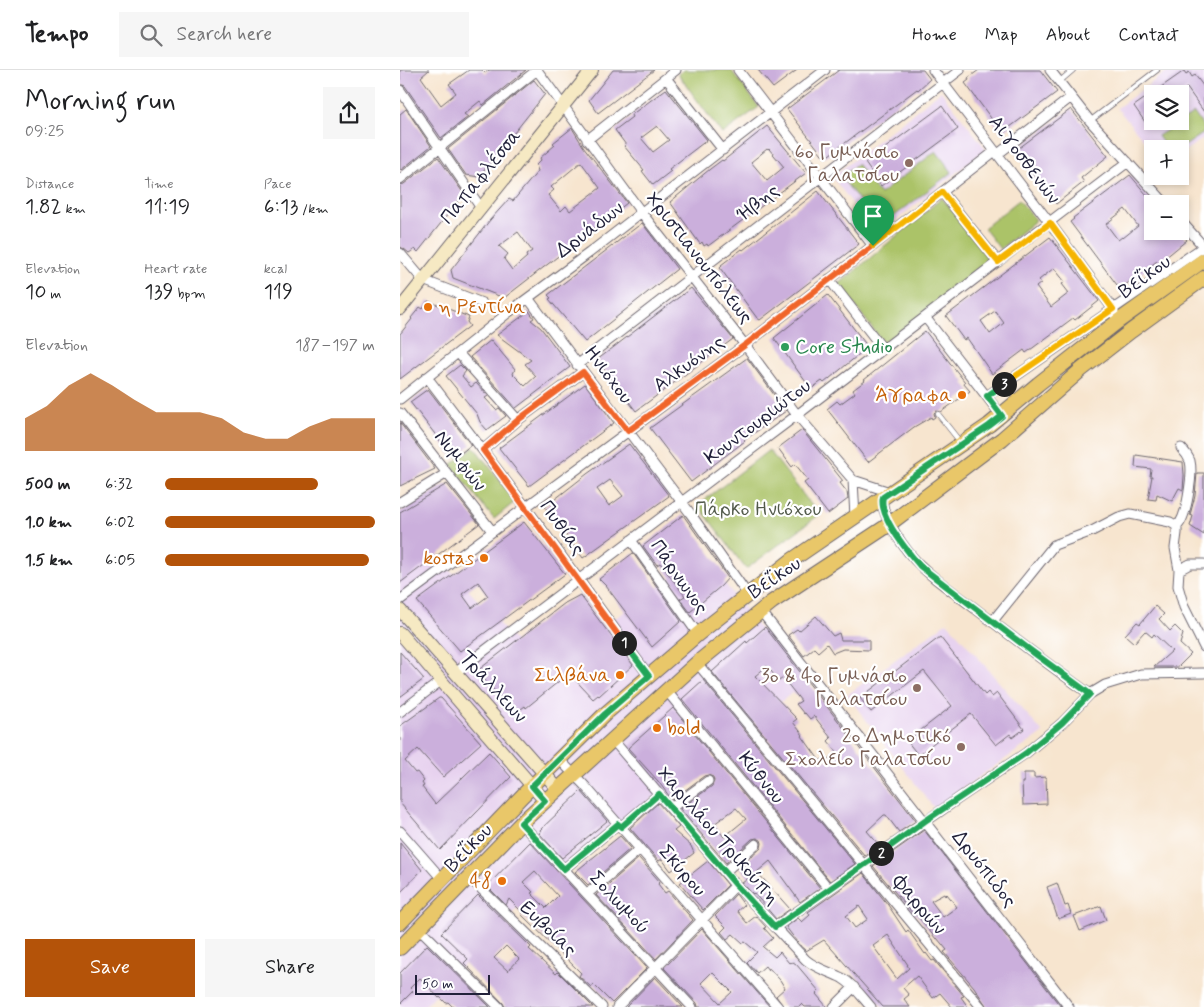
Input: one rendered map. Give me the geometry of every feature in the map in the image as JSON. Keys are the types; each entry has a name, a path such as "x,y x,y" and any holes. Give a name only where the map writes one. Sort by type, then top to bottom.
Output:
{"main road":[{"name":"Βεΐκου","path":"401,919 605,714 698,634 792,560 1002,416 1115,316 1204,260"},
{"name":"Βεΐκου","path":"400,948 521,823 697,663 761,611 891,523 1002,439 1095,359 1204,278"}],"street":[{"name":"Χριστιανουπόλεως","path":"537,70 641,212 745,345 797,416 853,480"},
{"path":"400,178 537,70"},
{"name":"Παπαφλέσσα","path":"400,308 592,70"},
{"path":"587,140 676,70"},
{"path":"738,70 873,246"},
{"name":"Δρυάδων","path":"400,399 427,376 825,70"},
{"name":"Αιγοσθενών","path":"933,70 1050,223 1115,316"},
{"name":"Ήβης","path":"577,365 960,70"},
{"path":"1050,70 1070,98 1158,195"},
{"path":"666,78 723,150"},
{"path":"400,90 403,101 481,208"},
{"name":"Αλκυόνης","path":"400,600 745,345 942,192 1070,98"},
{"name":"Κουντουριώτου","path":"455,673 797,416 1128,162"},
{"path":"942,192 998,262"},
{"path":"987,396 1115,316 1204,247 1189,230"},
{"path":"400,253 423,280 482,303"},
{"path":"829,279 883,349"},
{"name":"Ηνιόχου","path":"528,298 748,594"},
{"path":"925,317 1002,416"},
{"path":"458,353 518,420"},
{"path":"483,450 518,420 583,372"},
{"name":"Πυθίας","path":"427,376 649,676"},
{"name":"Νυμφών","path":"400,413 492,531"},
{"path":"1181,448 1191,467 1186,507 1180,524 1177,526 1178,533 1174,548 1179,570 1178,586 1184,607 1204,647"},
{"path":"400,502 448,473"},
{"path":"855,517 853,480 886,494 883,505 891,523 905,549 920,566 1090,694"},
{"path":"992,622 1054,545 1130,514 1156,521 1170,522 1177,526"},
{"name":"Πάρνωνος","path":"631,540 698,634"},
{"path":"1179,570 1190,564 1204,564"},
{"name":"Τράλλεων","path":"400,610 558,789"},
{"name":"Δρυόπιδος","path":"761,611 1069,1007"},
{"name":"Τράλλεων","path":"400,633 545,801"},
{"name":"Φαρρών","path":"697,663 981,1007"},
{"path":"775,927 864,866 925,821 1026,753 1062,723 1090,694 1105,685 1141,674 1204,673"},
{"path":"400,712 442,680"},
{"name":"Κύθνου","path":"666,690 829,889"},
{"name":"Χαριλάου Τρικούπη","path":"612,739 736,885 806,960 816,968 843,979 854,987 871,1007"},
{"name":"Σκύρου","path":"559,759 778,1007"},
{"path":"671,808 708,781"},
{"path":"564,869 659,794"},
{"name":"Σολωμού","path":"521,823 692,1007"},
{"path":"400,831 442,879"},
{"path":"725,872 756,844"},
{"path":"587,894 640,849"},
{"name":"Ευβοίας","path":"469,877 602,1007"},
{"path":"617,1007 736,885"},
{"path":"419,928 499,1007"},
{"path":"834,1007 854,987"}],"lane":[{"path":"1059,82 1073,70"},
{"path":"1090,121 1157,70"},
{"path":"938,414 962,444"}],"shaded area":[{"path":"1169,70 1204,70 1204,138 1189,148 1189,140 1144,140 1117,108 1144,88 1144,130 1189,130 1189,85 1148,85"},
{"name":"6ο Γυμνάσιο Γαλατσίου","path":"941,91 986,149 877,235 832,177"},
{"path":"400,515 542,671 703,555 803,685 541,883 424,1007 400,1007"},
{"path":"947,622 1043,733 934,808 847,695"}],"green space":[{"path":"684,70 731,70 759,107 722,134 678,74"},
{"path":"1194,113 1204,128 1204,133 1189,143 1189,140 1161,140 1158,136 1167,130 1189,130 1189,116"},
{"path":"936,151 952,172 880,227 841,177 857,164 880,194"},
{"path":"942,198 991,259 884,344 839,284"},
{"path":"1019,200 1036,220 1000,249 984,228"},
{"path":"474,447 516,501 494,519 451,465"},
{"name":"Πάρκο Ηνιόχου","path":"769,450 819,515 746,569 698,505"}],"building":[{"path":"400,70 429,70 421,77 441,105 456,93 449,84 469,70 482,70 485,73 489,70 526,70 483,105 480,101 464,114 468,117 441,138 405,86 400,84"},
{"path":"613,70 654,70 598,113 589,100"},
{"path":"758,70 797,70 773,88"},
{"path":"839,70 923,70 930,79 918,90 825,158 787,109"},
{"path":"979,70 1040,70 1057,92 1002,133 965,83 969,80 968,78"},
{"path":"1184,71 1186,74 1189,72 1192,77 1195,75 1204,87 1204,112 1189,91 1189,85 1164,85"},
{"path":"534,80 545,94 479,177 466,175 448,149"},
{"path":"666,89 707,140 669,169 671,171 653,185 642,171 644,170 624,146 626,145 615,130 632,117 631,115","holes":["657,126 669,140 653,152 641,138"]},
{"path":"1144,99 1144,121 1134,106"},
{"path":"942,106 958,129 881,186 865,163"},
{"path":"406,109 431,146 401,170 400,114"},
{"path":"1071,109 1108,156 1081,178 1084,182 1056,204 1015,151"},
{"path":"767,126 806,173 708,246 707,244 704,246 702,242 700,244 670,202 710,169","holes":["768,150 784,167 767,181 751,162"]},
{"path":"572,128 583,146 627,203 504,298 453,278 451,270 490,220 509,199 513,201 538,171 536,165 541,160 540,158 555,145 553,143","holes":["581,162 600,188 570,211 566,206 561,211 548,195 554,190 551,187","518,232 532,251 512,270 504,259 508,254 499,246"]},
{"path":"438,157 464,194 418,252 415,249 409,253 400,247 400,185 404,184"},
{"path":"1130,175 1147,195 1144,195 1144,240 1187,240 1159,263 1157,261 1120,289 1070,222","holes":["1125,209 1138,226 1118,240 1106,224"]},
{"path":"818,191 859,244 760,320 720,268 721,265"},
{"path":"642,223 677,269 585,342 549,299 551,298 548,295"},
{"path":"1050,237 1099,301 1075,320 1073,318 1026,353 1024,350 992,374 967,338 964,340 946,316","holes":["1054,268 1065,282 1062,284 1069,293 1051,307 1036,287 1041,283 1039,280","995,311 1004,323 990,334 981,321"]},
{"path":"691,288 733,339 636,411 597,360"},
{"path":"828,295 868,347 824,383 822,381 811,389 774,338"},
{"path":"428,301 469,317 467,322 470,326 400,379 400,334 420,307 423,309"},
{"path":"529,311 534,318 531,320 541,328 570,367 516,408 470,357 491,340 515,369 513,374 525,386 536,376 525,364 531,360 497,335"},
{"path":"925,331 970,391 941,412 936,411 934,413 935,417 932,419 931,417 914,427 868,462 827,409 837,401 840,404 855,393 853,390 864,380"},
{"path":"747,358 786,411 744,440 691,482 650,428"},
{"path":"460,365 466,371 462,376 471,387 476,383 488,396 485,398 496,410 499,408 506,416 487,430 480,422 477,414 446,376"},
{"path":"585,384 614,423 529,486 499,448"},
{"path":"428,389 471,445 456,457 452,456 410,402"},
{"path":"400,423 435,469 400,486"},
{"path":"802,430 843,481 840,483 847,492 848,499 828,514 804,483 808,480 795,464 792,467 778,448"},
{"path":"629,444 669,496 583,558 545,507","holes":["610,480 623,496 609,506 597,489"]},
{"path":"1136,455 1183,462 1183,490 1179,488 1172,501 1157,494 1156,500 1148,499 1152,476 1150,476 1151,469 1135,467"},
{"path":"1197,473 1204,473 1204,535 1190,526 1193,516 1190,515 1195,496"},
{"path":"447,484 479,524 400,583 400,512"},
{"path":"683,515 728,578 690,612 680,599 685,596 660,563 657,565 643,546"},
{"path":"524,522 565,574 460,651 417,601","holes":["478,582 488,596 472,608 462,594"]},
{"path":"633,553 681,621 652,647 599,579"},
{"path":"580,595 633,665 599,696 593,699 569,673 526,708 525,706 517,712 510,704 508,706 477,671 565,603"},
{"path":"1155,606 1164,614 1159,619 1170,631 1175,626 1183,634 1180,644 1191,654 1178,667 1154,667 1172,651 1154,634 1152,637 1145,631 1134,643 1125,635 1137,622 1140,624"},
{"path":"816,616 833,636 839,633 841,640 869,640 869,650 843,649 833,653 827,644 818,652 814,648 804,656 788,635 797,629 799,631"},
{"path":"765,627 916,821 899,832 884,815 867,831 880,846 865,856 712,672 746,641 747,643","holes":["767,666 779,681 783,678 801,701 796,704 810,719 814,716 831,738 828,741 837,752 824,762 822,759 820,761 793,722 797,719 755,676"]},
{"path":"940,637 985,695 988,692 992,697 997,693 1024,729 1012,738 1010,734 996,745 971,714 918,755 907,741 952,706 924,671 871,712 860,698"},
{"path":"400,652 424,679 400,697"},
{"path":"703,680 855,864 830,881 682,699"},
{"path":"439,698 481,743 443,777 418,749 405,761 424,781 422,783 424,786 422,787 435,804 489,752 511,777 440,850 400,803 400,726"},
{"path":"673,708 820,888 800,902 770,861 757,872 790,909 776,919 754,893 742,883 749,878 740,867 761,848 761,840 757,838 752,839 726,863 680,809 712,786 713,777 704,776 672,800 658,781 628,748","holes":["736,808 746,819 724,837 714,824"]},
{"path":"1024,773 1034,773 1034,778 1046,777 1047,804 1023,805 1022,782 1024,782"},
{"path":"581,791 607,821 562,858 539,833"},
{"path":"658,803 679,827 674,831 691,846 694,853 671,871 662,859 659,861 630,828"},
{"path":"924,830 1061,1007 987,1007 974,987 944,952 947,950 916,914 914,915 873,866","holes":["944,894 945,896 947,894 957,907 943,917 931,901"]},
{"path":"620,836 631,848 588,885 575,872"},
{"path":"530,842 647,968 612,1003 593,984 591,987 579,976 581,973 521,914 523,913 509,899 506,905 487,886","holes":["535,871 558,896 546,908 523,882"]},
{"path":"400,843 422,870 400,893"},
{"path":"639,858 660,882 658,884 665,893 668,891 693,920 656,959 596,895"},
{"path":"708,861 728,885 703,910 680,883"},
{"path":"863,873 906,932 908,930 925,954 932,961 934,960 964,996 961,997 968,1007 952,1007 940,993 933,998 917,976 903,988 909,995 904,999 910,1007 883,1007 824,940 806,951 792,935 786,927 798,918 802,922 810,915 808,912","holes":["859,906 868,919 855,928 846,916","888,935 909,968 897,979 873,946"]},
{"path":"1057,883 1065,906 1068,905 1071,914 1058,919 1047,887"},
{"path":"736,894 744,905 737,911 747,923 756,916 773,938 763,947 775,957 780,952 789,963 793,962 796,964 819,991 816,994 827,1007 805,1007 802,1004 799,1007 784,1007 776,996 785,988 780,980 769,968 768,970 765,966 757,973 747,962 757,952 733,934 727,939 721,932 726,927 715,916"},
{"path":"478,895 531,947 529,949 556,974 558,972 593,1007 505,1007 464,963 468,959 441,933","holes":["506,946 519,959 508,971 494,958"]},
{"path":"1101,906 1106,920 1080,931 1074,916"},
{"path":"702,929 770,1007 698,1007 697,1003 664,968","holes":["712,972 732,992 720,1003 701,983"]},
{"path":"427,945 490,1007 453,1007 448,1002 446,1003 439,998 420,978 410,988 413,991 400,1004 400,973"},
{"path":"655,977 683,1007 626,1007"}],"place":[{"name":"6ο Γυμνάσιο Γαλατσίου","path":"909,163"},
{"name":"η Ρεντίνα","path":"428,307"},
{"name":"Core Studio","path":"785,347"},
{"name":"Άγραφα","path":"962,395"},
{"name":"kostas","path":"484,558"},
{"name":"Σιλβάνα","path":"620,675"},
{"name":"3ο & 4ο Γυμνάσιο Γαλατσίου","path":"917,688"},
{"name":"bold","path":"657,728"},
{"name":"2ο Δημοτικό Σχολείο Γαλατσίου","path":"961,747"},
{"name":"48","path":"502,881"}],"route":[{"path":"942,192 998,262 1050,223 1113,309 987,396 1002,416 883,497 882,503 905,549 920,566 1090,694 1062,723 1026,753 925,821 864,866 775,927 736,885 659,794 621,827 618,824 564,869 521,823 545,801 532,786 605,714 649,676 483,450 518,420 583,372 628,431 745,345 873,246 942,192"}]}
